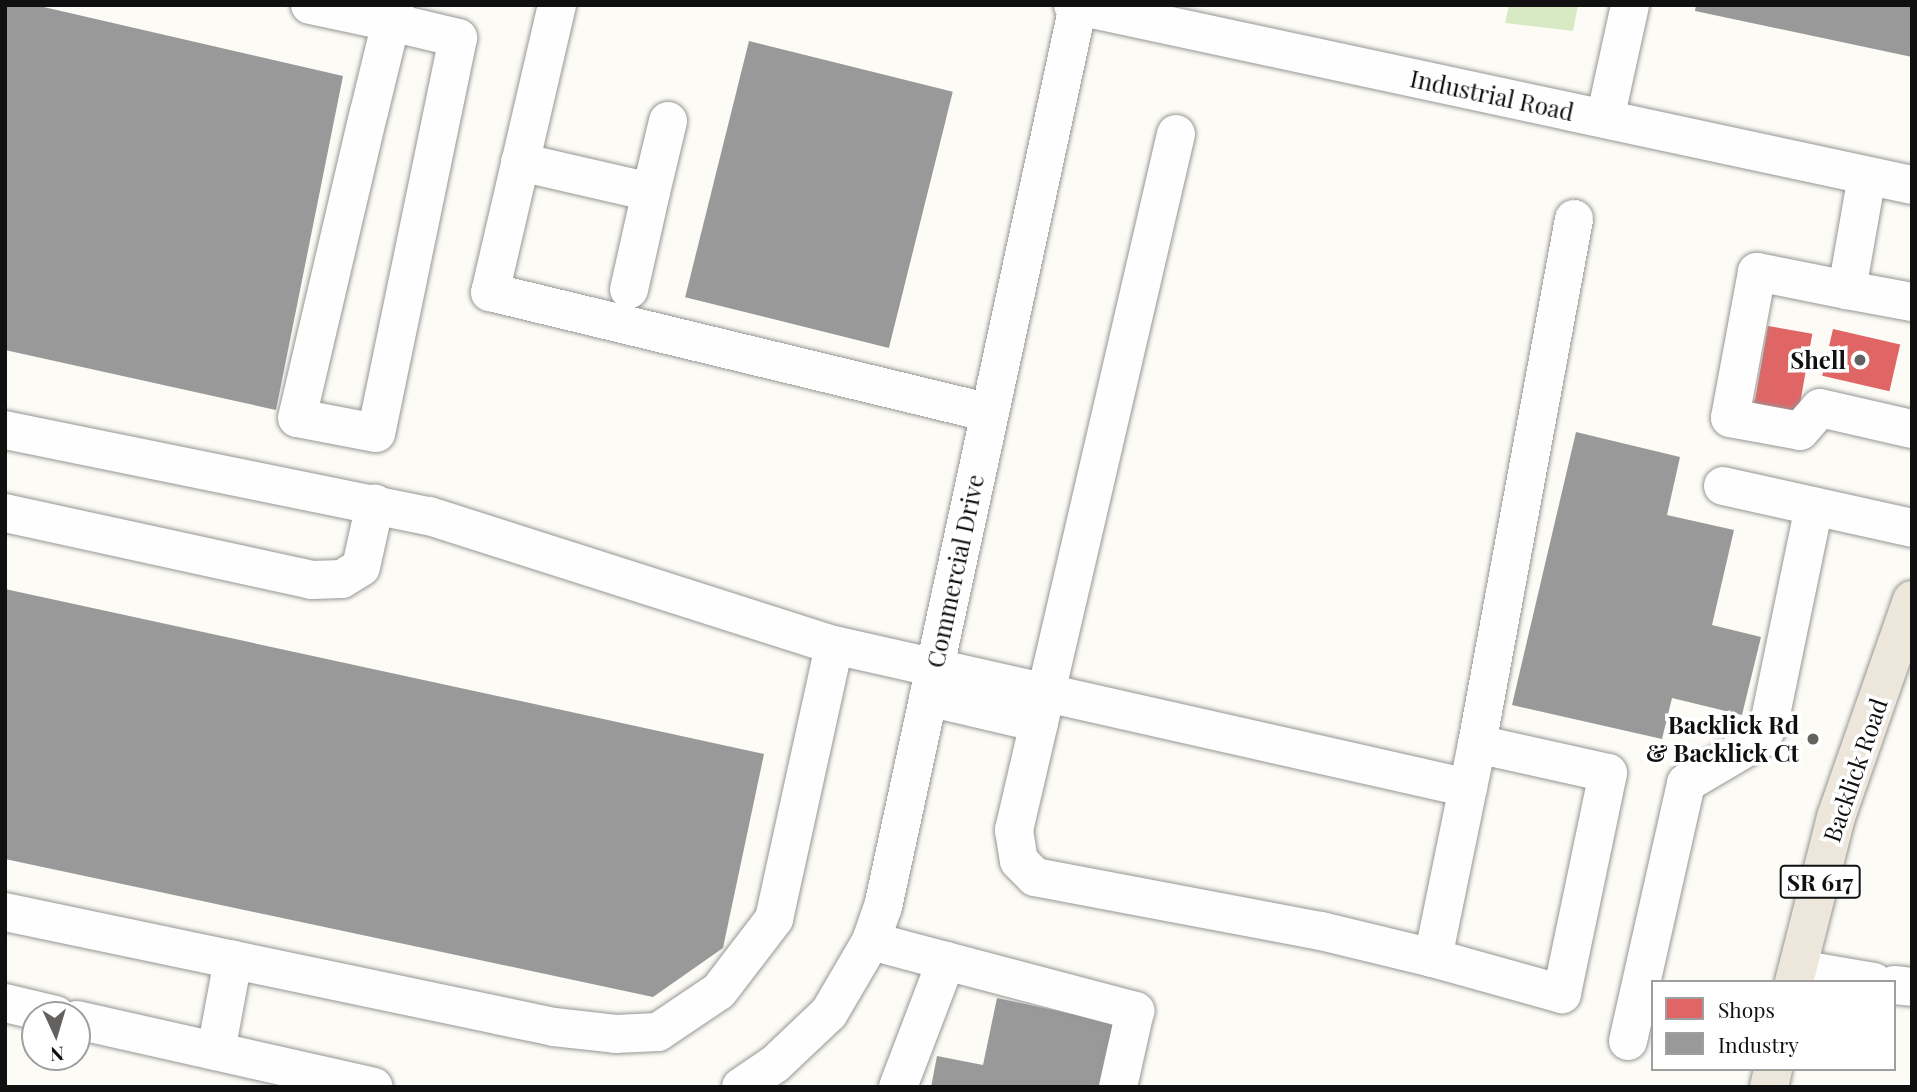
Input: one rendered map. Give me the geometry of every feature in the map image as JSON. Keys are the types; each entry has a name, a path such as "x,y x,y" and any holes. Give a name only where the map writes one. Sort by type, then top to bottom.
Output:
{"main road":[{"name":"Backlick Road","path":"1796,975 1836,817 1912,600"}],"street":[{"path":"310,5 393,14 458,38 376,433 298,418 393,14"},
{"path":"557,5 489,292 990,413"},
{"path":"1605,119 1630,5"},
{"name":"Industrial Road","path":"1090,7 1912,185"},
{"name":"Commercial Drive","path":"741,1087 785,1056 829,1013 871,941 990,413 1090,7"},
{"path":"629,290 668,121"},
{"path":"1176,134 1014,830 1019,861 1035,877 1321,930 1562,994 1608,772 1477,744"},
{"path":"520,162 651,192"},
{"path":"1847,290 1867,176"},
{"path":"1433,958 1477,744 1574,219"},
{"path":"1912,302 1758,272 1730,418 1800,431 1820,408 1912,429"},
{"path":"5,430 429,516 834,645 931,683 1043,708 1468,788"},
{"path":"1723,486 1912,528"},
{"path":"5,513 312,580 342,579 361,567 375,504"},
{"path":"1628,1041 1686,783 1762,739 1769,724 1814,507"},
{"path":"5,912 554,1027 616,1034 658,1031 719,991 774,919 834,645"},
{"path":"871,941 1135,1011 1118,1087"},
{"path":"216,1051 233,960"},
{"path":"898,1087 946,961"},
{"path":"1796,975 1852,980"},
{"path":"91,1023 368,1086"}],"green space":[{"path":"1509,5 1578,5 1573,31 1505,23"}],"building: Shops":[{"path":"1768,326 1812,334 1797,421 1753,414"},
{"path":"1833,329 1900,345 1889,391 1822,376"}],"building: Industry":[{"path":"5,5 35,5 343,76 276,410 5,350"},
{"path":"1696,5 1912,5 1912,57 1695,11"},
{"path":"749,41 953,92 889,348 685,297"},
{"path":"1576,432 1680,457 1667,515 1734,530 1712,625 1761,637 1742,715 1672,698 1662,739 1512,705"},
{"path":"5,589 764,754 723,948 653,997 5,859"},
{"path":"997,998 1119,1024 1106,1087 931,1087 937,1056 983,1065"}],"place":[{"name":"Shell","path":"1860,360"},
{"name":"Backlick Rd & Backlick Ct","path":"1813,739"}]}
